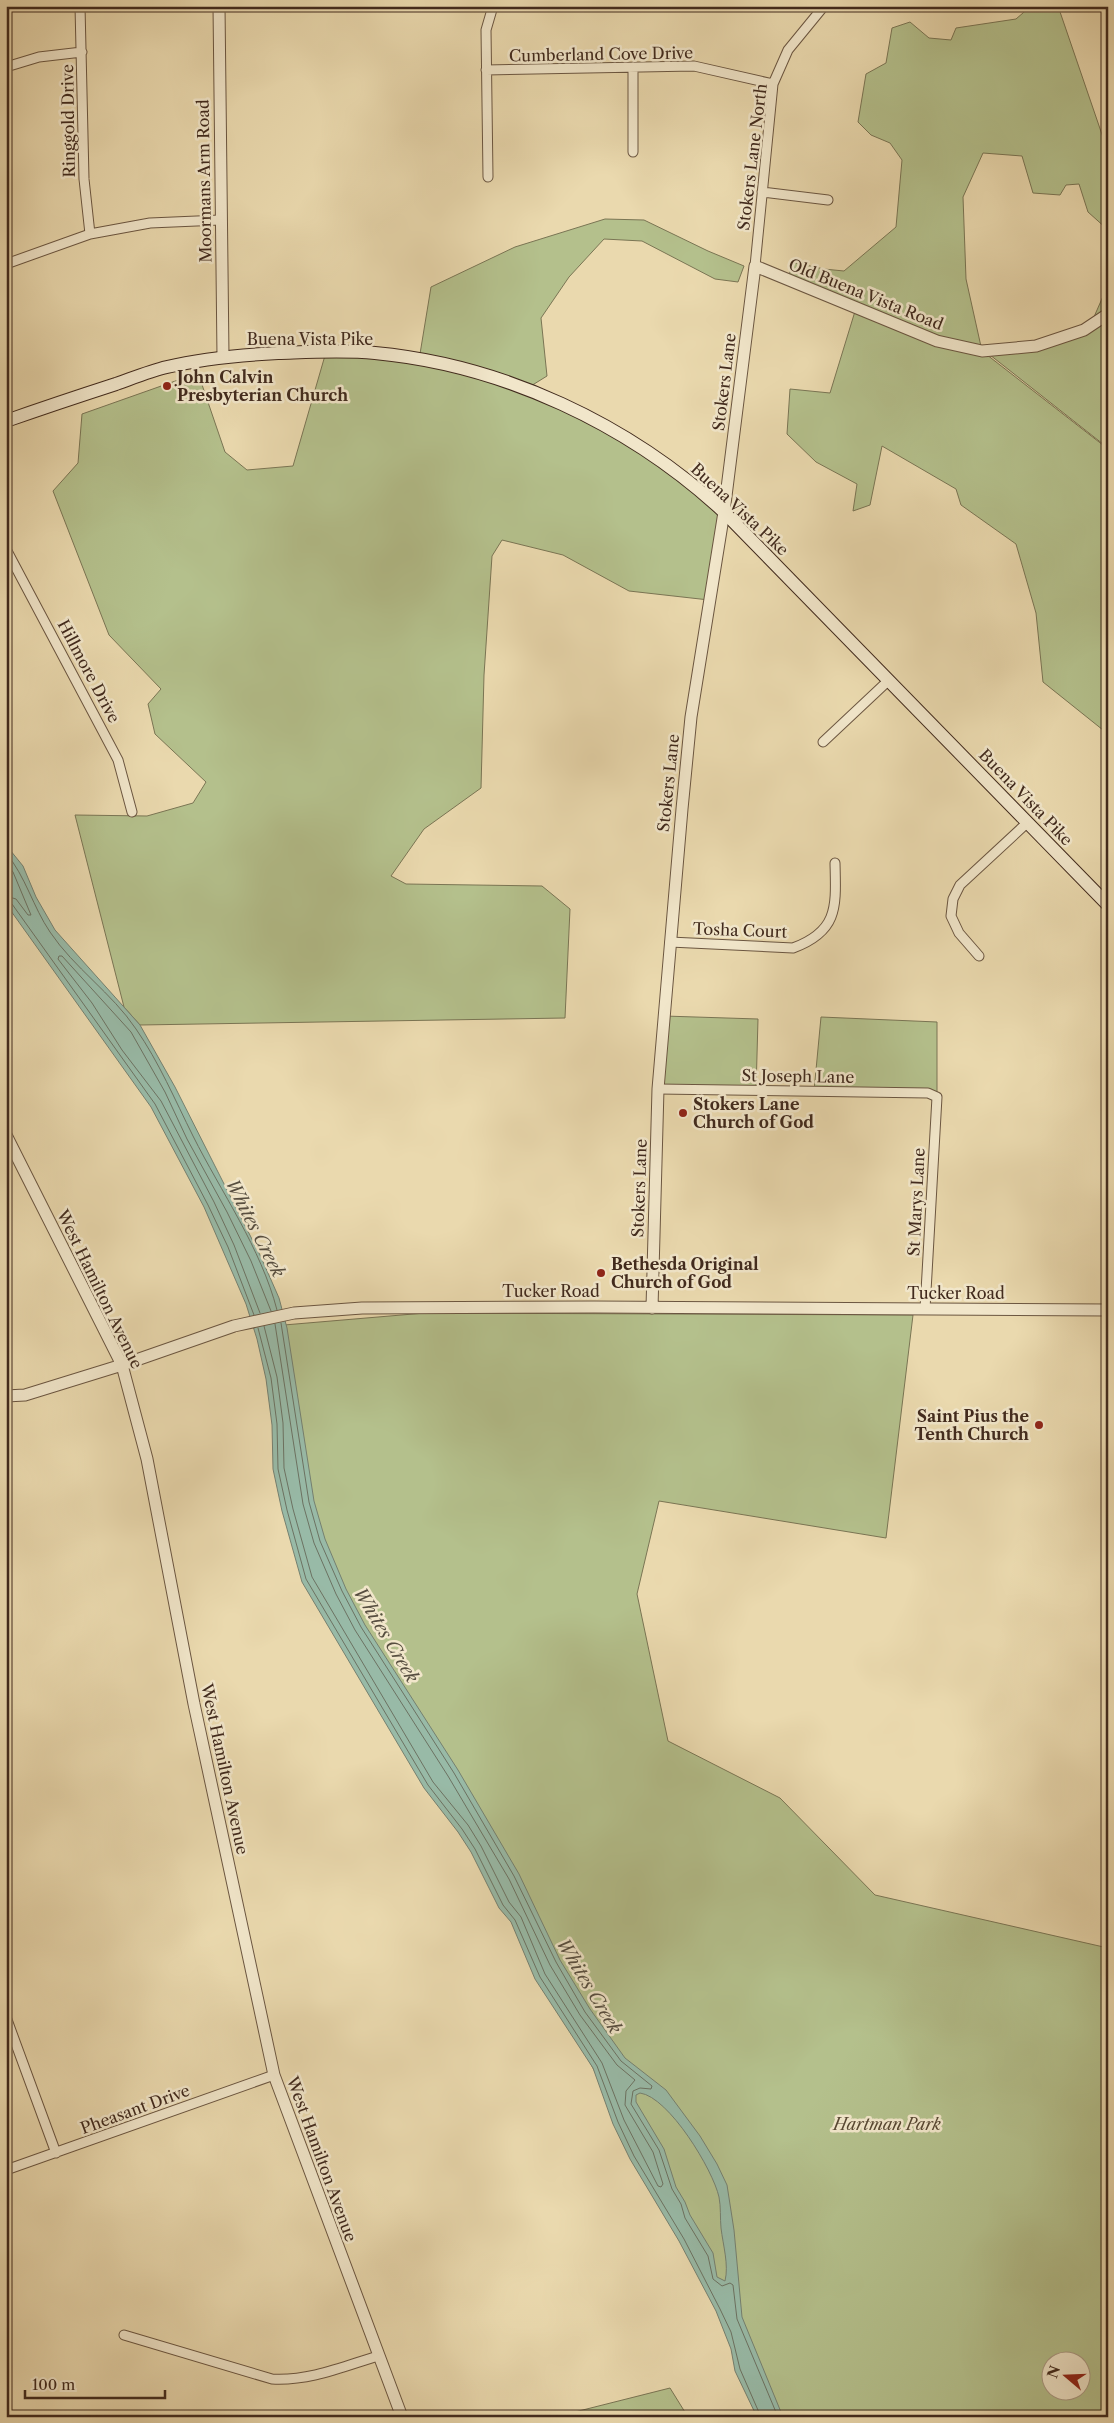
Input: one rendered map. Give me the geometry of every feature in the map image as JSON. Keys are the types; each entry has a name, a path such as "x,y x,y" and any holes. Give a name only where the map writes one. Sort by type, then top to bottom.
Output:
{"main road":[{"name":"Buena Vista Pike","path":"6,421 167,367 223,356 307,352 375,353 461,368 525,389 588,416 638,444 675,470 724,512 1108,904"}],"street":[{"name":"Ringgold Drive","path":"80,6 84,187 90,234"},
{"name":"Moormans Arm Road","path":"219,6 223,356"},
{"path":"488,177 486,30 493,6"},
{"name":"Stokers Lane North","path":"755,266 774,84 788,50 824,6"},
{"path":"6,67 39,57 82,52"},
{"name":"Cumberland Cove Drive","path":"486,70 694,66 774,84"},
{"path":"633,67 633,152"},
{"path":"762,192 828,200"},
{"path":"6,264 90,234 150,223 220,220"},
{"name":"Old Buena Vista Road","path":"755,266 937,341 982,351 1036,346 1084,330 1108,314"},
{"name":"Stokers Lane","path":"652,1308 658,1089 691,717 724,512 755,266"},
{"name":"Hillmore Drive","path":"6,549 118,760 132,812"},
{"path":"823,742 889,680"},
{"path":"979,956 959,932 951,916 953,899 960,885 1028,822"},
{"name":"Tosha Court","path":"670,942 793,948 810,941 823,930 833,913 836,898 835,863"},
{"name":"St Joseph Lane","path":"658,1089 928,1093 937,1097"},
{"name":"St Marys Lane","path":"926,1308 937,1097"},
{"name":"West Hamilton Avenue","path":"7,1137 122,1365 147,1459 194,1704 274,2075 402,2417"},
{"name":"Tucker Road","path":"6,1396 25,1395 122,1365 234,1326 294,1313 362,1308 926,1308 1108,1310"},
{"path":"6,2017 56,2153"},
{"name":"Pheasant Drive","path":"6,2170 274,2075"},
{"path":"124,2335 272,2379 291,2380 313,2377 378,2356"}],"green space":[{"path":"1031,6 1058,6 1108,152 1108,272 1107,229 1088,212 1079,184 1066,185 1060,195 1033,193 1022,156 983,153 963,197 966,279 982,351 1108,449 1108,734 1043,682 1036,613 1016,544 961,505 956,489 882,446 870,505 853,511 857,484 816,462 787,434 790,389 830,393 856,308 789,280 791,262 844,271 896,227 902,160 890,143 871,135 858,122 866,74 886,63 892,28 910,22 929,38 951,40 956,28 1016,19"},
{"path":"605,219 644,220 744,266 738,282 715,279 642,241 604,239 569,277 541,318 547,376 526,389 588,416 724,512 709,600 629,591 563,555 502,540 492,556 484,675 481,788 424,829 391,876 406,884 542,886 570,909 565,1018 140,1025 124,1007 75,815 147,816 193,803 206,782 155,734 148,704 161,689 109,635 53,491 78,463 82,414 198,373 225,452 247,470 293,466 326,352 419,360 431,287 515,247"},
{"path":"1108,285 1108,448 985,351 1036,346 1090,326"},
{"path":"664,1016 758,1019 756,1091 658,1089"},
{"path":"821,1017 937,1022 937,1097 814,1091"},
{"name":"Hartman Park","path":"425,1313 913,1315 886,1538 659,1501 637,1594 668,1741 780,1798 875,1895 1108,1948 1108,2417 783,2417 405,1723 312,1518 284,1325"},
{"path":"670,2388 688,2417 555,2417"}],"water":[{"path":"6,845 23,866 36,897 55,930 140,1025 175,1087 261,1257 279,1298 287,1328 314,1501 325,1539 346,1589 365,1625 458,1770 519,1874 560,1960 590,2009 625,2058 666,2090 700,2136 717,2164 727,2185 734,2230 742,2317 783,2417 757,2417 735,2371 731,2349 716,2311 679,2241 630,2159 613,2124 593,2068 535,1979 511,1922 499,1908 471,1852 424,1788 302,1582 282,1511 273,1469 272,1425 266,1379 257,1339 246,1304 204,1207 151,1107 6,904","holes":["640,2093 664,2107 688,2136 715,2185 720,2201 721,2228 726,2262 725,2281 717,2277 713,2253 676,2187 664,2149 636,2102 636,2095"]}],"place":[{"name":"John Calvin Presbyterian Church","path":"167,386"},
{"name":"Stokers Lane Church of God","path":"683,1113"},
{"name":"Bethesda Original Church of God","path":"601,1273"},
{"name":"Saint Pius the Tenth Church","path":"1039,1425"}],"water label":[{"name":"Whites Creek","path":"255,1228"},
{"name":"Whites Creek","path":"386,1635"},
{"name":"Whites Creek","path":"589,1986"}]}
